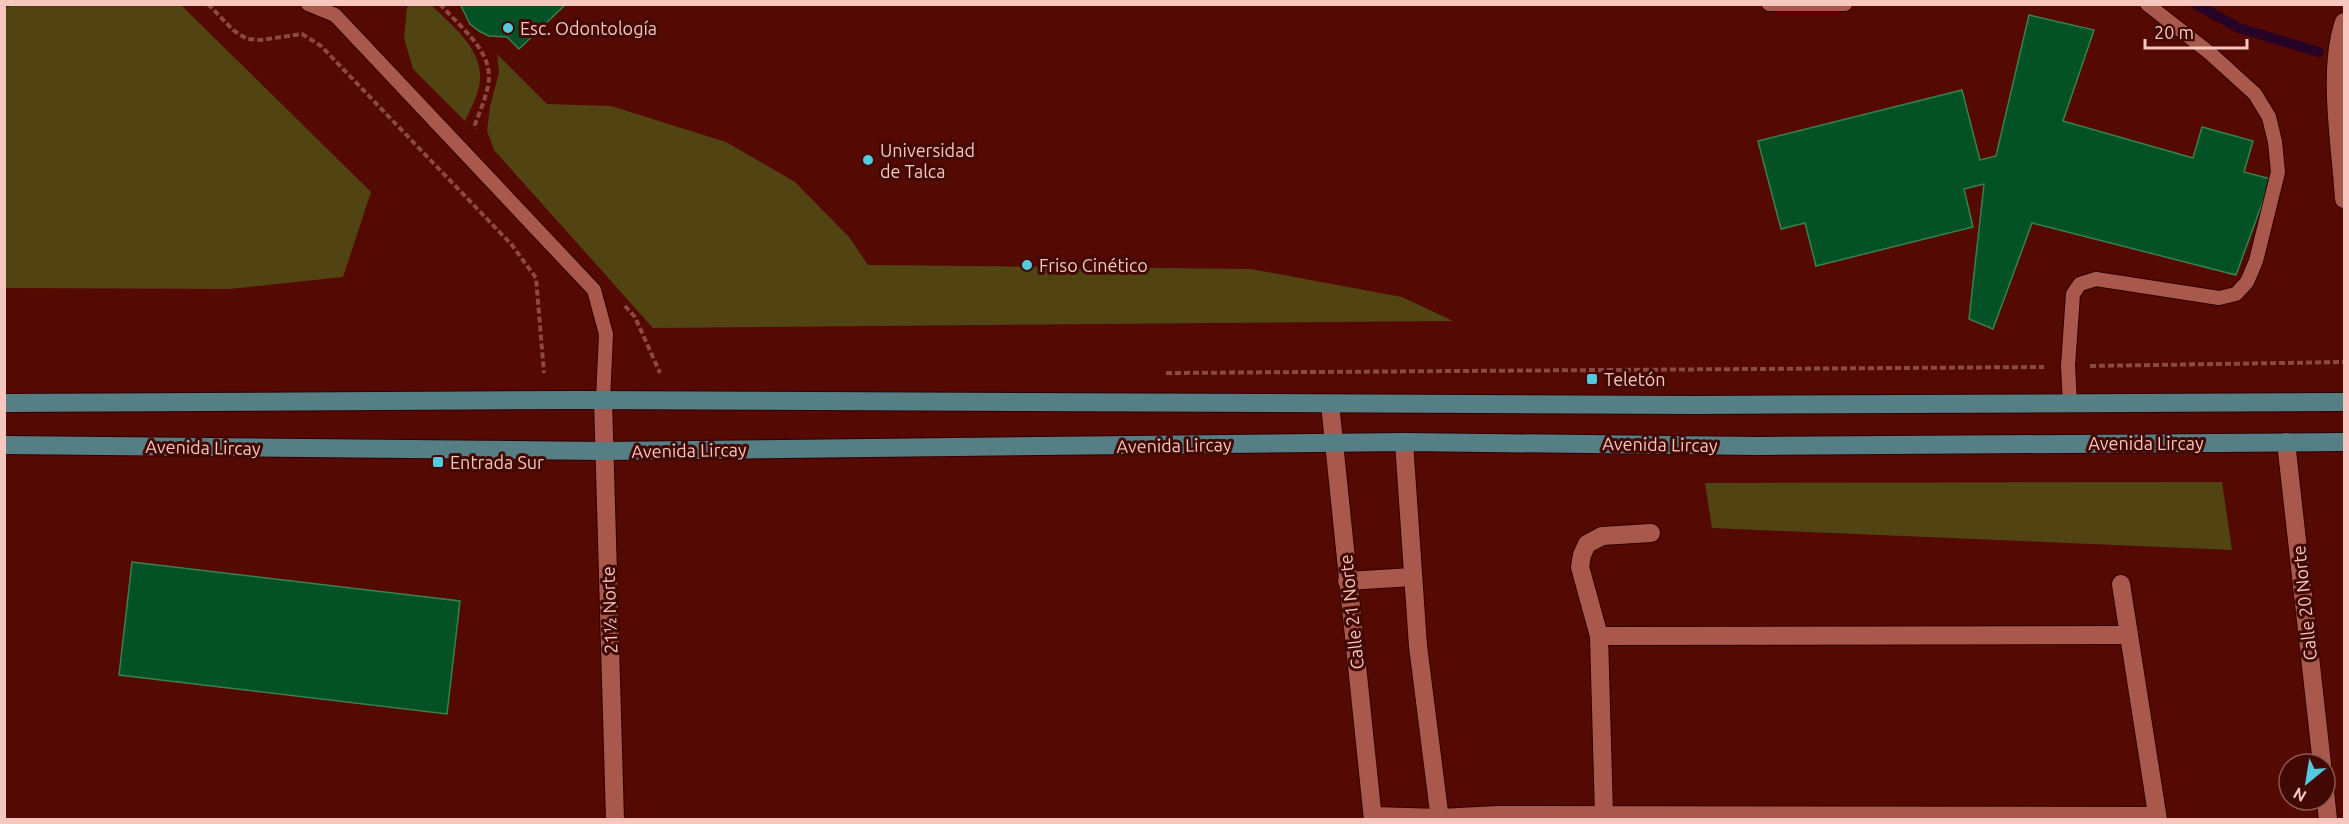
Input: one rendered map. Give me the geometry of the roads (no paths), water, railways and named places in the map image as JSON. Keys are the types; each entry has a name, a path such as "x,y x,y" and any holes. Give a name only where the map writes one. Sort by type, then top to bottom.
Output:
{"main road":[{"path":"4,403 603,400 1330,404 2344,402"},
{"name":"Avenida Lircay","path":"4,445 604,451 1404,442 1746,446 2344,442"}],"street":[{"path":"2344,22 2337,57 2336,83 2344,199"},
{"name":"21½ Norte","path":"603,400 615,819"},
{"name":"Calle 21 Norte","path":"1330,404 1373,818"},
{"path":"1404,442 1412,577 1440,819"},
{"name":"Calle 20 Norte","path":"2286,442 2321,752"},
{"path":"1604,814 1599,636 1581,567 1582,555 1587,544 1602,536 1651,533"},
{"path":"1347,580 1412,577"},
{"path":"1373,818 1440,819 1498,814 2157,818 2121,584"},
{"path":"1599,636 2129,635"}],"lane":[{"path":"308,4 335,10 594,290 606,334 603,400"},
{"path":"1768,4 1845,4"},
{"path":"2070,403 2068,366 2073,294 2080,284 2096,279 2219,298 2236,294 2247,282 2256,261 2278,172 2275,142 2269,117 2255,94 2211,54 2147,4"}],"waterway":[{"path":"2195,4 2239,28 2319,52"}],"place":[{"name":"Esc. Odontología","path":"508,28"},
{"name":"Universidad de Talca","path":"868,160"},
{"name":"Friso Cinético","path":"1027,265"},
{"name":"Teletón","path":"1592,379"},
{"name":"Entrada Sur","path":"438,462"}]}
